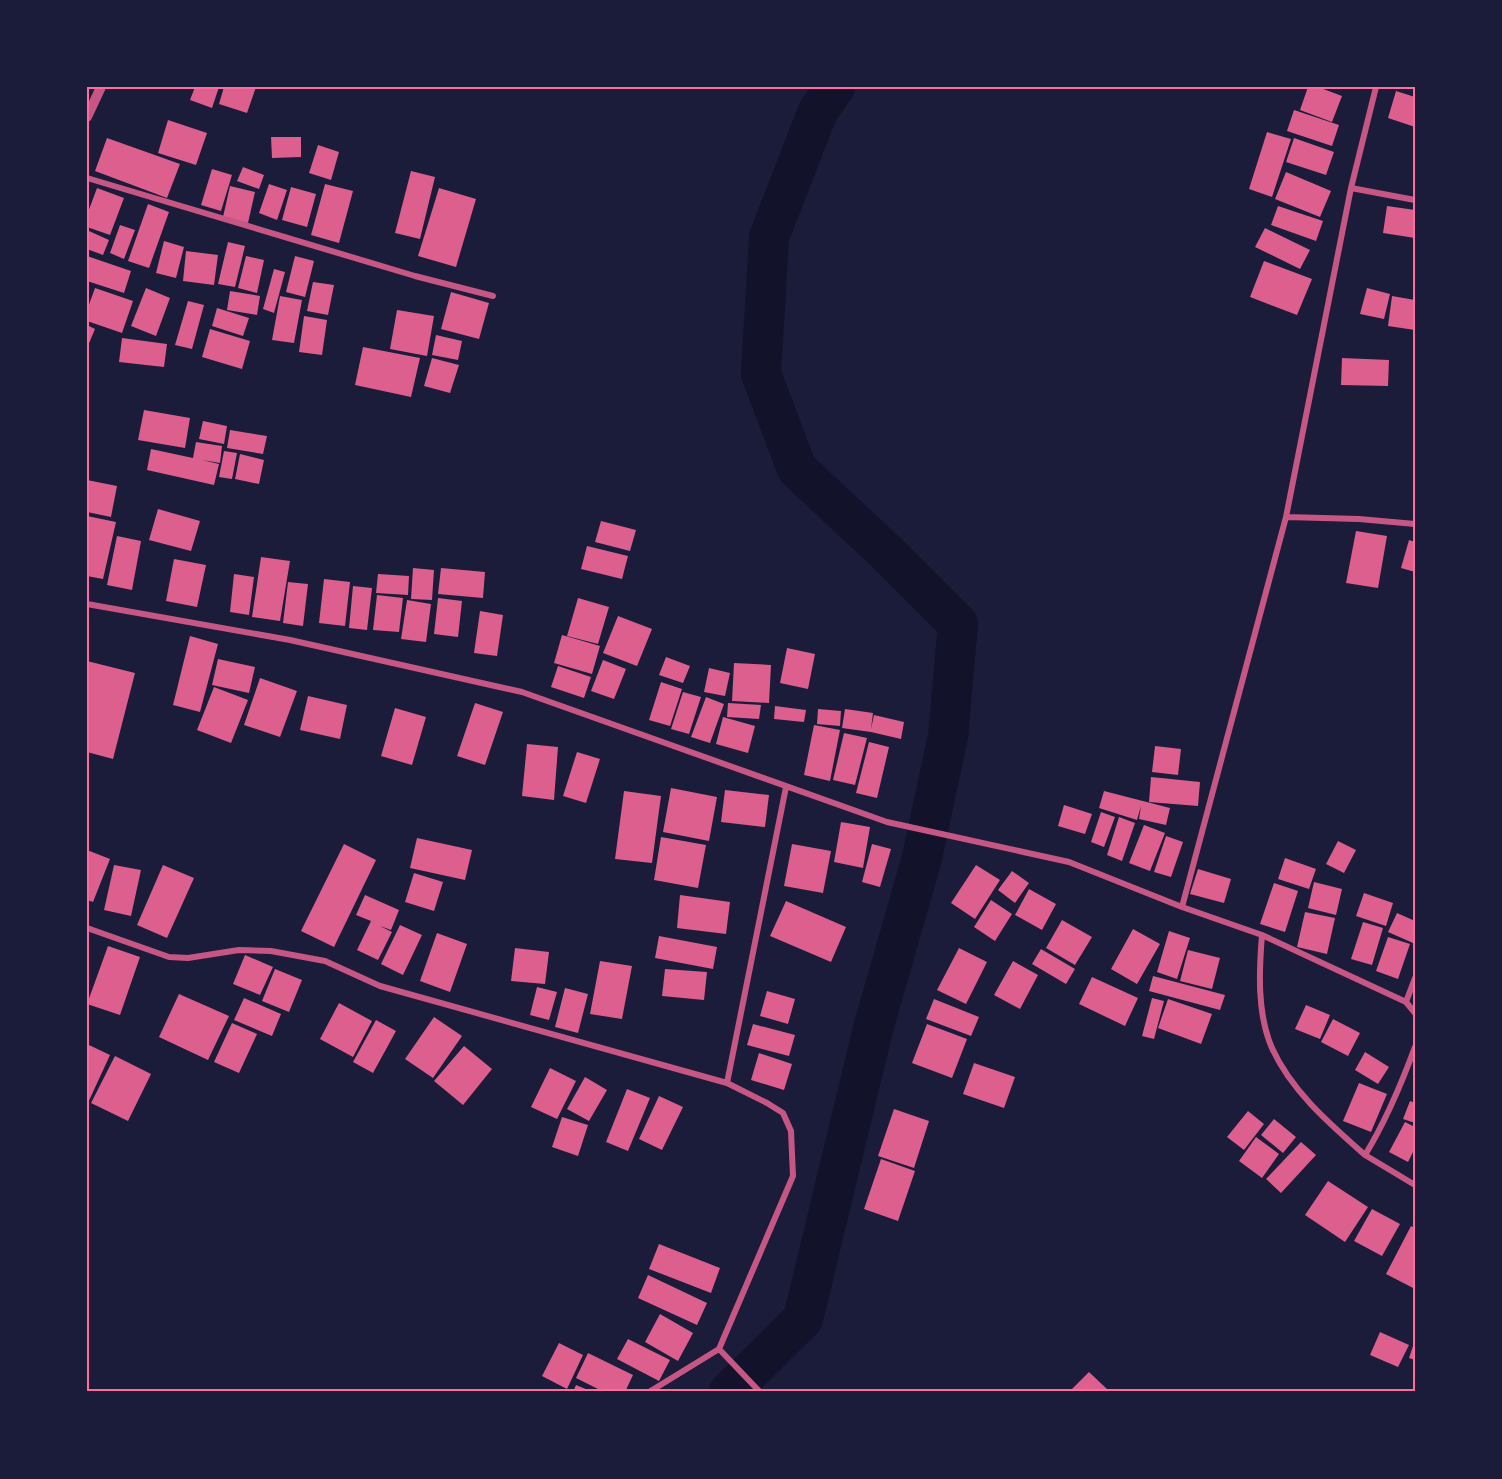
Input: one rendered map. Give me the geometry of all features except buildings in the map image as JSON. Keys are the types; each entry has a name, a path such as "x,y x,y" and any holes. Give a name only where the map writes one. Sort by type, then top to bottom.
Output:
{"street":[{"path":"87,117 101,87"},
{"path":"1182,907 1286,517 1351,188 1376,87"},
{"path":"87,178 415,276 493,296"},
{"path":"1351,188 1415,200"},
{"path":"1286,517 1359,519 1415,525"},
{"path":"87,603 290,640 522,692 887,822 1069,862 1182,907 1262,935 1406,1002 1415,1013"},
{"path":"727,1083 786,787"},
{"path":"87,928 169,957 188,958 239,951 271,951 325,961 381,986 727,1083 783,1113 791,1131 793,1176 719,1349 649,1392"},
{"path":"1262,935 1259,961 1266,1029 1272,1048 1282,1067 1334,1128 1365,1155 1415,1185"},
{"path":"1406,1002 1415,978"},
{"path":"1365,1155 1377,1136 1400,1088 1415,1047"},
{"path":"719,1349 760,1392"}],"waterway":[{"path":"729,1392 803,1319 873,1029 922,858 948,736 958,624 886,552 797,469 761,374 769,237 818,111 835,87"}]}
